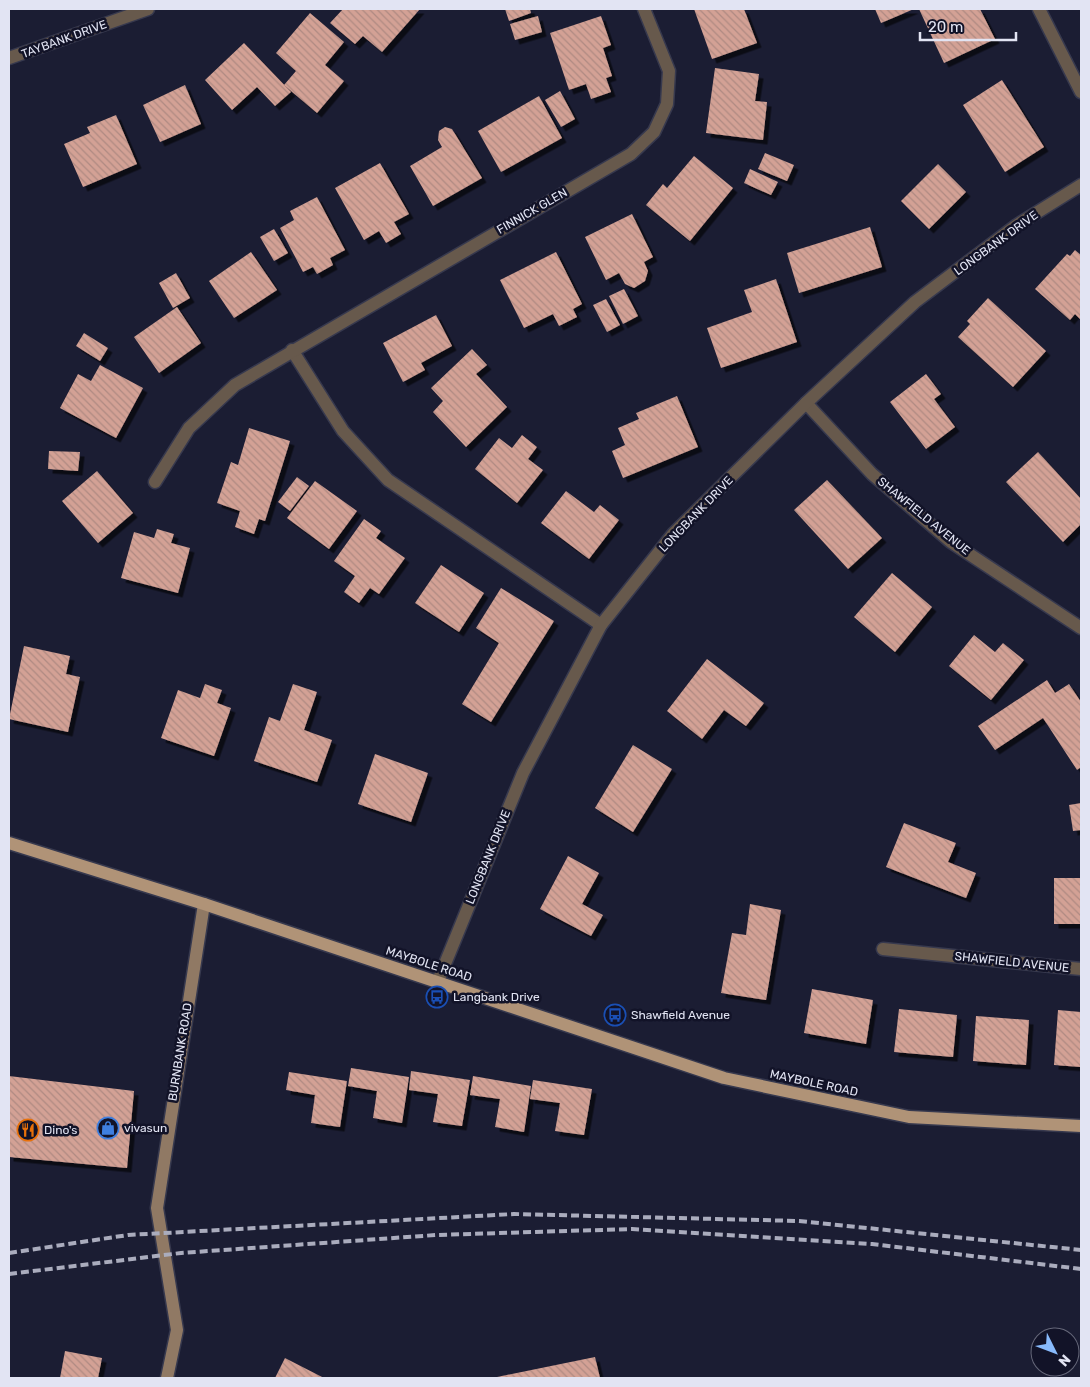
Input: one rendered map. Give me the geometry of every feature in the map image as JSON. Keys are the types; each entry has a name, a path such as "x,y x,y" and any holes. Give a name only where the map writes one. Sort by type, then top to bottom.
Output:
{"main road":[{"name":"MAYBOLE ROAD","path":"9,843 438,980 724,1078 908,1117 1081,1126"}],"street":[{"name":"TAYBANK DRIVE","path":"9,58 148,9"},
{"name":"FINNICK GLEN","path":"155,482 190,428 235,385 292,350 631,154 654,132 667,104 669,70 644,9"},
{"path":"1039,9 1081,92"},
{"name":"LONGBANK DRIVE","path":"438,980 523,773 601,625 674,533 806,403 915,302 1017,225 1081,185"},
{"path":"292,350 342,431 388,480 601,625"},
{"name":"SHAWFIELD AVENUE","path":"806,403 872,474 952,542 1081,628"},
{"name":"BURNBANK ROAD","path":"167,1378 176,1330 157,1208 204,904"},
{"name":"SHAWFIELD AVENUE","path":"883,949 1081,969"}],"building":[{"path":"343,9 420,9 382,52 363,36 355,44 330,23"},
{"path":"505,9 530,9 531,13 509,21"},
{"path":"694,9 744,9 757,43 712,59"},
{"path":"875,9 914,9 881,23"},
{"path":"919,9 980,9 995,39 944,63"},
{"path":"310,13 344,42 325,65 344,81 317,113 284,85 296,71 276,53"},
{"path":"538,16 542,32 515,40 510,24"},
{"path":"601,16 611,45 603,48 612,76 606,78 611,92 591,99 586,84 569,90 550,33"},
{"path":"244,43 291,92 275,106 257,87 232,110 205,80"},
{"path":"715,68 759,74 755,101 767,102 763,140 706,133"},
{"path":"1002,80 1044,147 1005,172 963,105"},
{"path":"185,85 201,124 160,142 143,105"},
{"path":"560,91 575,119 561,127 545,100"},
{"path":"539,96 562,138 501,172 478,131"},
{"path":"116,115 137,164 83,187 64,144 90,133 87,127"},
{"path":"445,127 452,129 482,178 433,206 410,166 442,147 438,140 439,131"},
{"path":"765,153 794,165 787,181 758,169"},
{"path":"694,156 733,188 690,241 646,205 663,184 667,188"},
{"path":"380,163 409,214 394,222 401,234 386,243 379,231 364,240 335,188"},
{"path":"938,164 966,192 929,229 901,201"},
{"path":"750,169 778,182 771,195 744,183"},
{"path":"317,197 345,250 330,258 333,265 317,274 313,267 303,272 280,228 294,220 290,211"},
{"path":"632,214 653,257 644,262 648,271 645,281 634,288 625,284 619,273 606,280 585,237"},
{"path":"870,227 882,267 799,293 787,253"},
{"path":"274,229 288,253 274,261 260,237"},
{"path":"1075,250 1081,255 1081,320 1075,314 1070,320 1035,289 1067,254 1070,256"},
{"path":"251,252 277,290 234,318 209,281"},
{"path":"556,252 582,304 573,309 577,317 559,326 553,314 524,328 500,280"},
{"path":"176,273 190,298 173,308 159,283"},
{"path":"776,279 797,342 721,368 707,328 752,312 744,290"},
{"path":"624,289 638,316 623,324 609,296"},
{"path":"988,298 1046,351 1013,387 958,337 970,324 967,321"},
{"path":"606,299 620,325 607,332 593,305"},
{"path":"177,307 201,343 159,373 134,337"},
{"path":"436,315 452,346 421,363 425,370 403,382 383,343"},
{"path":"84,333 108,348 100,361 76,346"},
{"path":"472,349 487,365 476,374 507,407 466,447 433,412 443,401 431,388"},
{"path":"100,365 143,388 116,438 60,408 78,374 91,381"},
{"path":"926,374 941,394 934,399 955,427 926,449 890,402"},
{"path":"677,396 698,447 623,478 612,451 625,445 618,428 639,419 636,413"},
{"path":"249,428 290,441 265,521 259,519 254,534 235,527 240,511 217,503 231,462 238,465"},
{"path":"522,435 537,447 528,459 543,470 517,503 475,469 499,438 512,448"},
{"path":"49,451 80,452 78,471 48,469"},
{"path":"1038,452 1081,499 1081,524 1063,542 1006,482"},
{"path":"97,471 133,513 98,543 62,501"},
{"path":"297,477 309,486 290,511 278,502"},
{"path":"827,480 882,538 848,569 794,510"},
{"path":"315,481 357,511 329,549 287,518"},
{"path":"566,491 594,512 600,505 619,520 589,559 541,523"},
{"path":"364,519 381,531 376,538 405,558 379,594 370,588 359,603 344,592 355,576 334,561"},
{"path":"157,529 174,534 171,543 190,548 178,593 121,578 134,532 154,538"},
{"path":"441,565 484,593 459,632 415,603"},
{"path":"892,573 932,607 895,652 854,617"},
{"path":"501,588 554,621 491,722 462,704 499,643 476,628"},
{"path":"974,635 995,652 1003,643 1024,660 991,700 949,666"},
{"path":"24,646 70,656 66,674 80,677 68,732 9,719"},
{"path":"707,659 764,703 746,726 724,710 702,739 667,711"},
{"path":"1047,680 1055,693 1069,684 1081,702 1081,767 1077,770 1043,718 995,750 978,726"},
{"path":"205,684 222,690 217,703 231,708 214,756 161,738 178,690 200,698"},
{"path":"293,684 317,692 304,730 332,740 317,782 254,761 269,717 280,721"},
{"path":"633,745 672,769 633,832 595,808"},
{"path":"375,754 428,773 411,822 358,804"},
{"path":"1081,803 1081,830 1073,831 1069,805"},
{"path":"904,823 956,843 948,862 976,873 966,898 886,867"},
{"path":"568,856 599,873 582,904 603,915 591,936 540,909"},
{"path":"1054,878 1081,878 1081,924 1054,924"},
{"path":"750,904 781,910 766,1000 721,993 732,933 746,935"},
{"path":"812,989 873,1000 866,1044 804,1033"},
{"path":"899,1009 957,1015 953,1057 894,1052"},
{"path":"1058,1010 1081,1012 1081,1067 1054,1065"},
{"path":"976,1016 1029,1020 1026,1065 973,1061"},
{"path":"351,1068 409,1077 402,1123 373,1118 377,1091 348,1086"},
{"path":"411,1071 470,1080 462,1126 433,1122 438,1094 409,1090"},
{"path":"289,1072 347,1081 340,1127 311,1123 315,1095 286,1090"},
{"path":"9,1076 134,1091 127,1168 9,1157"},
{"path":"473,1076 531,1086 524,1132 495,1127 500,1099 470,1095"},
{"path":"533,1080 592,1089 584,1135 555,1131 560,1103 530,1099"},
{"path":"65,1351 102,1358 98,1378 60,1378"},
{"path":"595,1357 600,1378 497,1378 497,1377"},
{"path":"285,1358 324,1378 275,1378"}],"railway":[{"path":"9,1253 128,1235 514,1214 799,1221 1081,1250"},
{"path":"9,1274 181,1253 436,1235 632,1229 872,1244 1081,1269"}],"place":[{"name":"Langbank Drive","path":"437,997"},
{"name":"Shawfield Avenue","path":"615,1015"},
{"name":"vivasun","path":"108,1128"},
{"name":"Dino's","path":"28,1130"}]}
